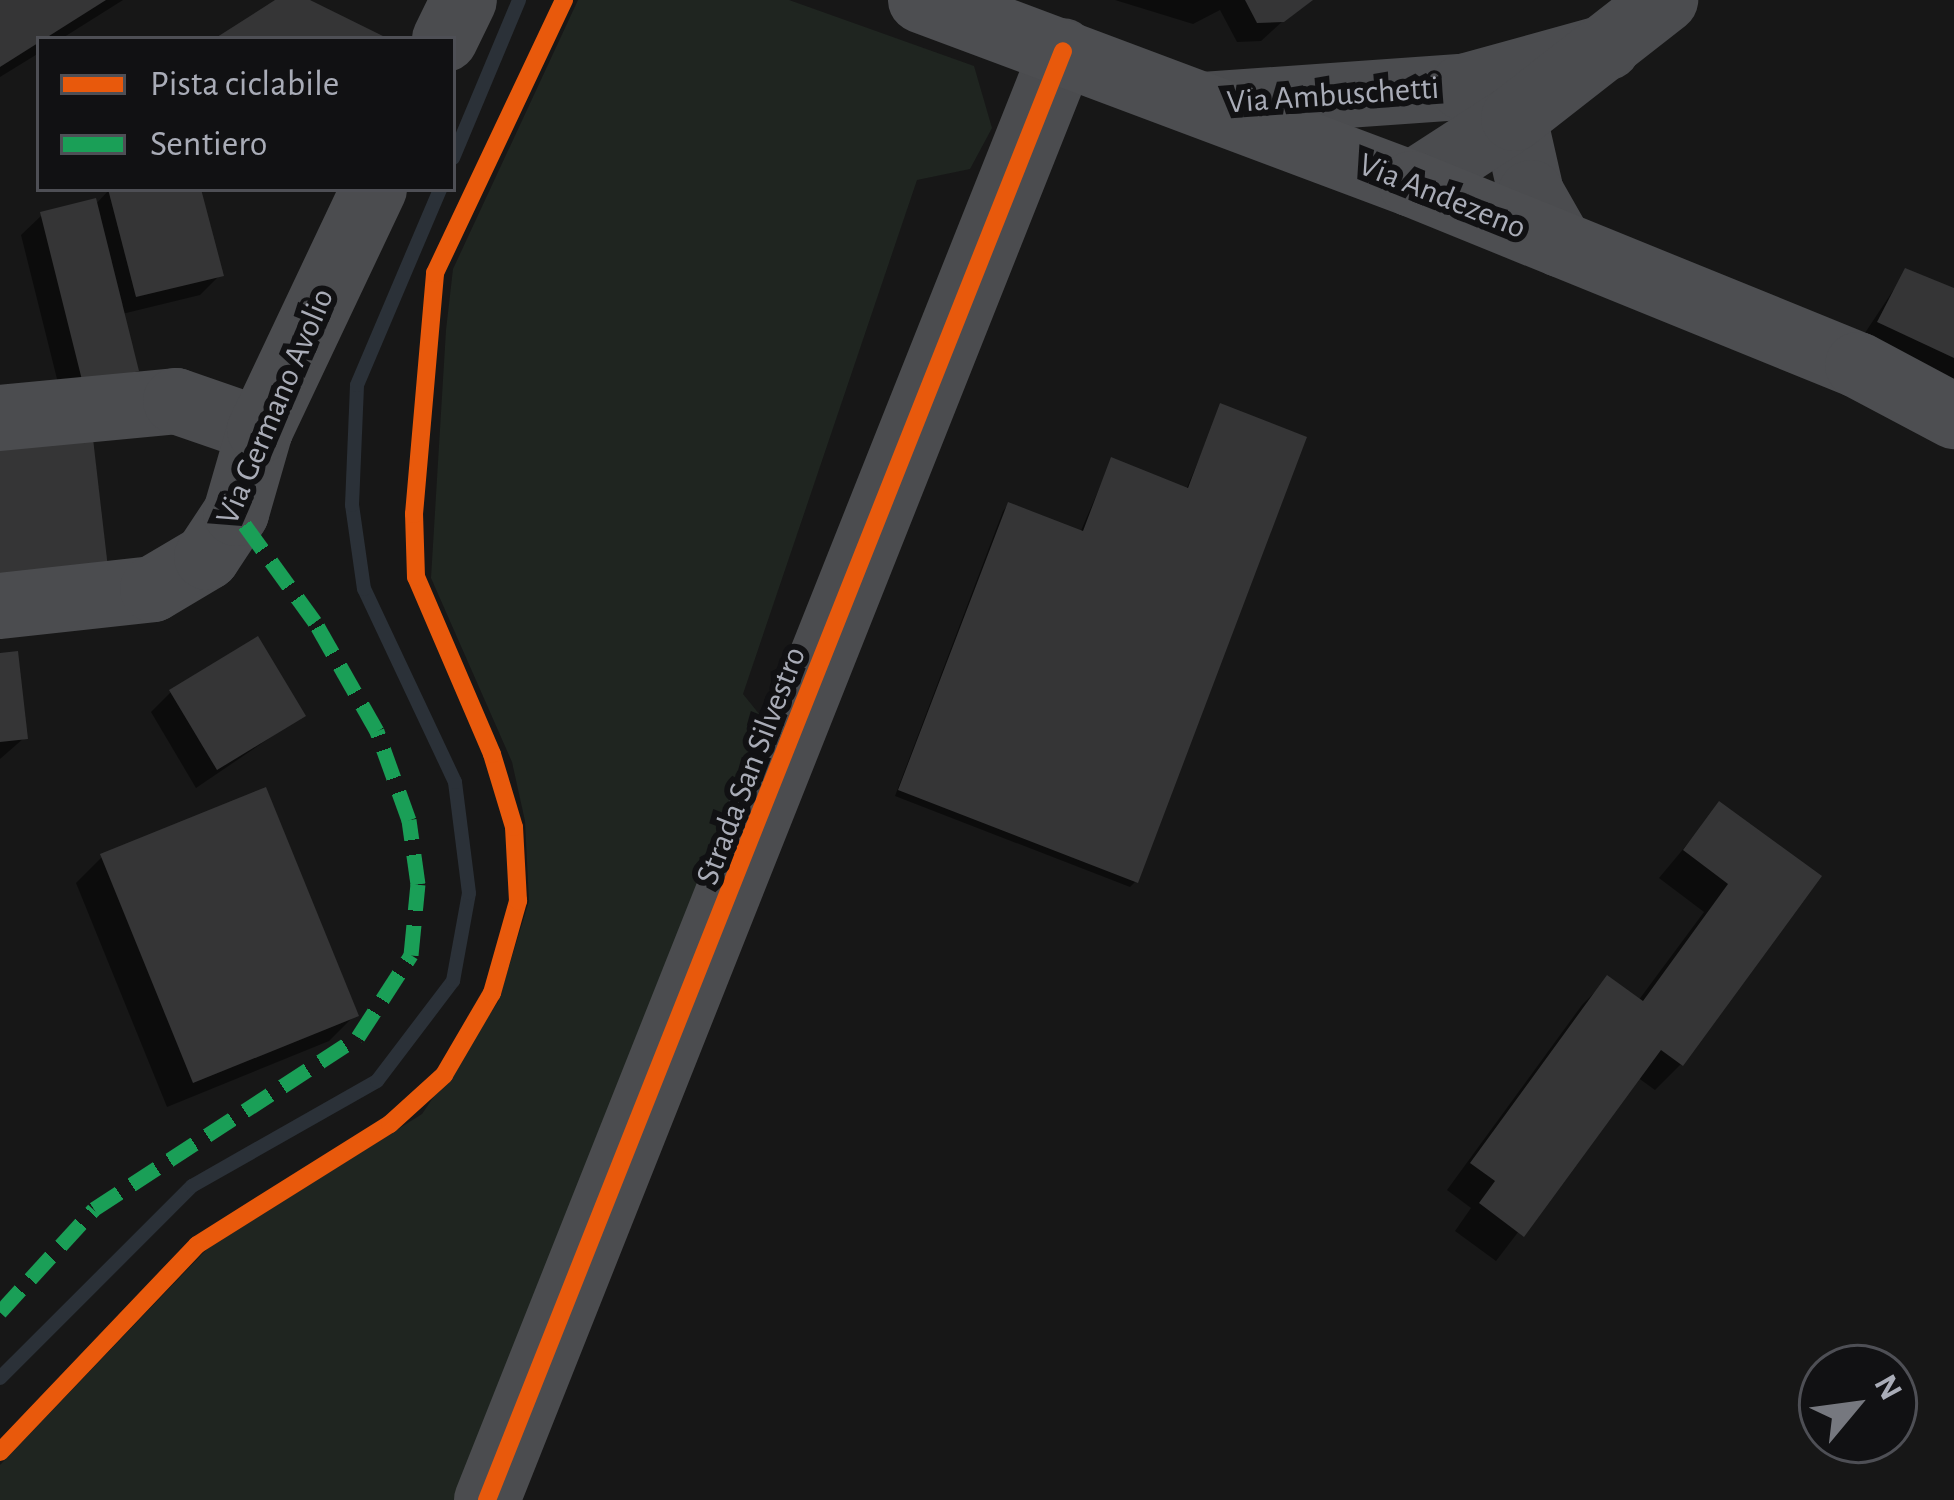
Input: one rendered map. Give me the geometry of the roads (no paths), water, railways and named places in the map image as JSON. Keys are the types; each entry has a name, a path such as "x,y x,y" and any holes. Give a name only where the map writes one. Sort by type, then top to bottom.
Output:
{"main road":[{"name":"Via Andezeno","path":"921,0 1392,176 1858,365 1954,416"}],"street":[{"path":"446,36 464,0"},
{"name":"Via Ambuschetti","path":"1392,176 1489,102 1608,46 1665,0"},
{"name":"Strada San Silvestro","path":"488,1500 1064,51"},
{"path":"1489,102 1560,244"},
{"name":"Via Ambuschetti","path":"1203,105 1489,102"},
{"name":"Via Germano Avolio","path":"0,606 153,589 207,557 236,513 260,430 373,192"},
{"path":"0,418 176,401 260,430"}],"waterway":[{"path":"456,151 519,0"},
{"path":"0,1378 192,1186 377,1081 453,981 469,893 455,782 364,589 352,505 357,385 439,192"}]}
